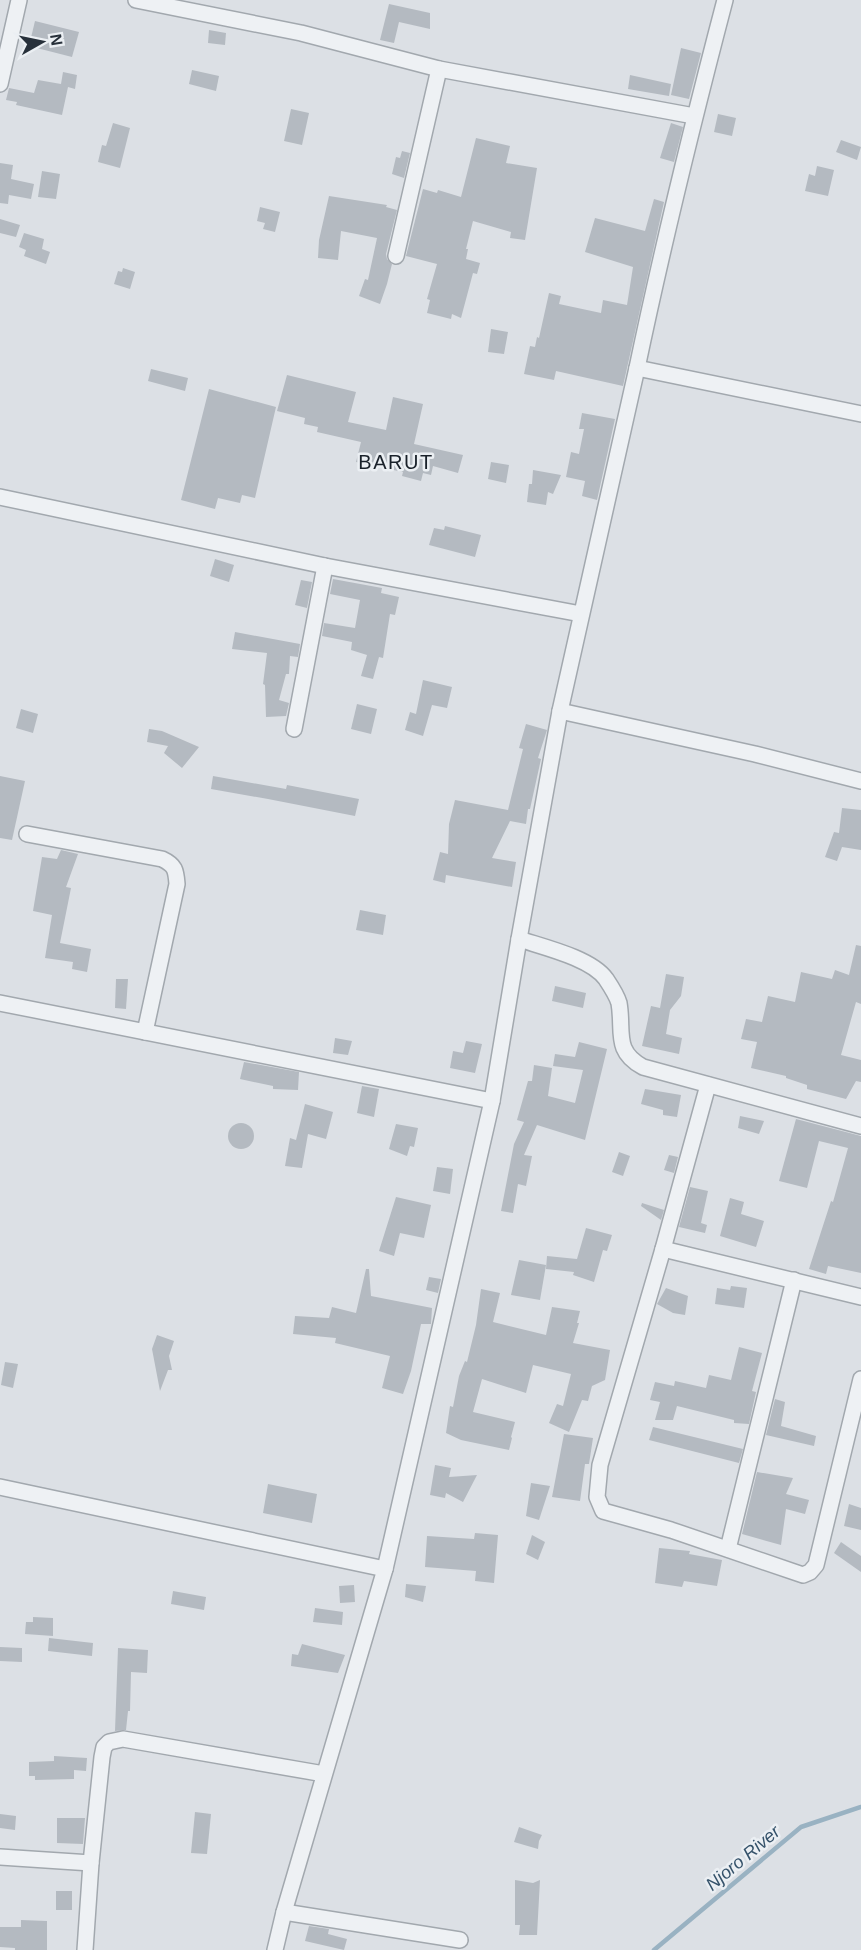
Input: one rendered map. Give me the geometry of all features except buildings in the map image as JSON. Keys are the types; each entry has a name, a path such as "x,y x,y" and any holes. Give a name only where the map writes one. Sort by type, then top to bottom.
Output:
{"street":[{"path":"0,84 19,0"},
{"path":"136,0 301,33 439,69 694,116"},
{"path":"275,1950 284,1912 385,1569 492,1101 560,711 581,614 652,294 694,116 725,0"},
{"path":"396,256 439,69"},
{"path":"637,368 861,414"},
{"path":"0,497 325,566 581,614"},
{"path":"294,729 325,566"},
{"path":"560,711 755,754 861,781"},
{"path":"27,834 162,860 172,864 176,870 177,884 145,1032"},
{"path":"519,939 586,963 605,977 618,1001 624,1051 632,1061 643,1067 861,1126"},
{"path":"0,1003 492,1101"},
{"path":"708,1085 600,1465 597,1497 603,1511 671,1530 803,1575 810,1572 816,1565 861,1379"},
{"path":"663,1249 861,1297"},
{"path":"728,1549 794,1280"},
{"path":"0,1487 385,1569"},
{"path":"85,1950 102,1757 104,1747 109,1742 123,1739 324,1774"},
{"path":"0,1857 91,1863"},
{"path":"284,1912 460,1941"}],"waterway":[{"name":"Njoro River","path":"654,1950 801,1827 861,1807"}],"district":[{"name":"BARUT","path":"396,462"}]}
